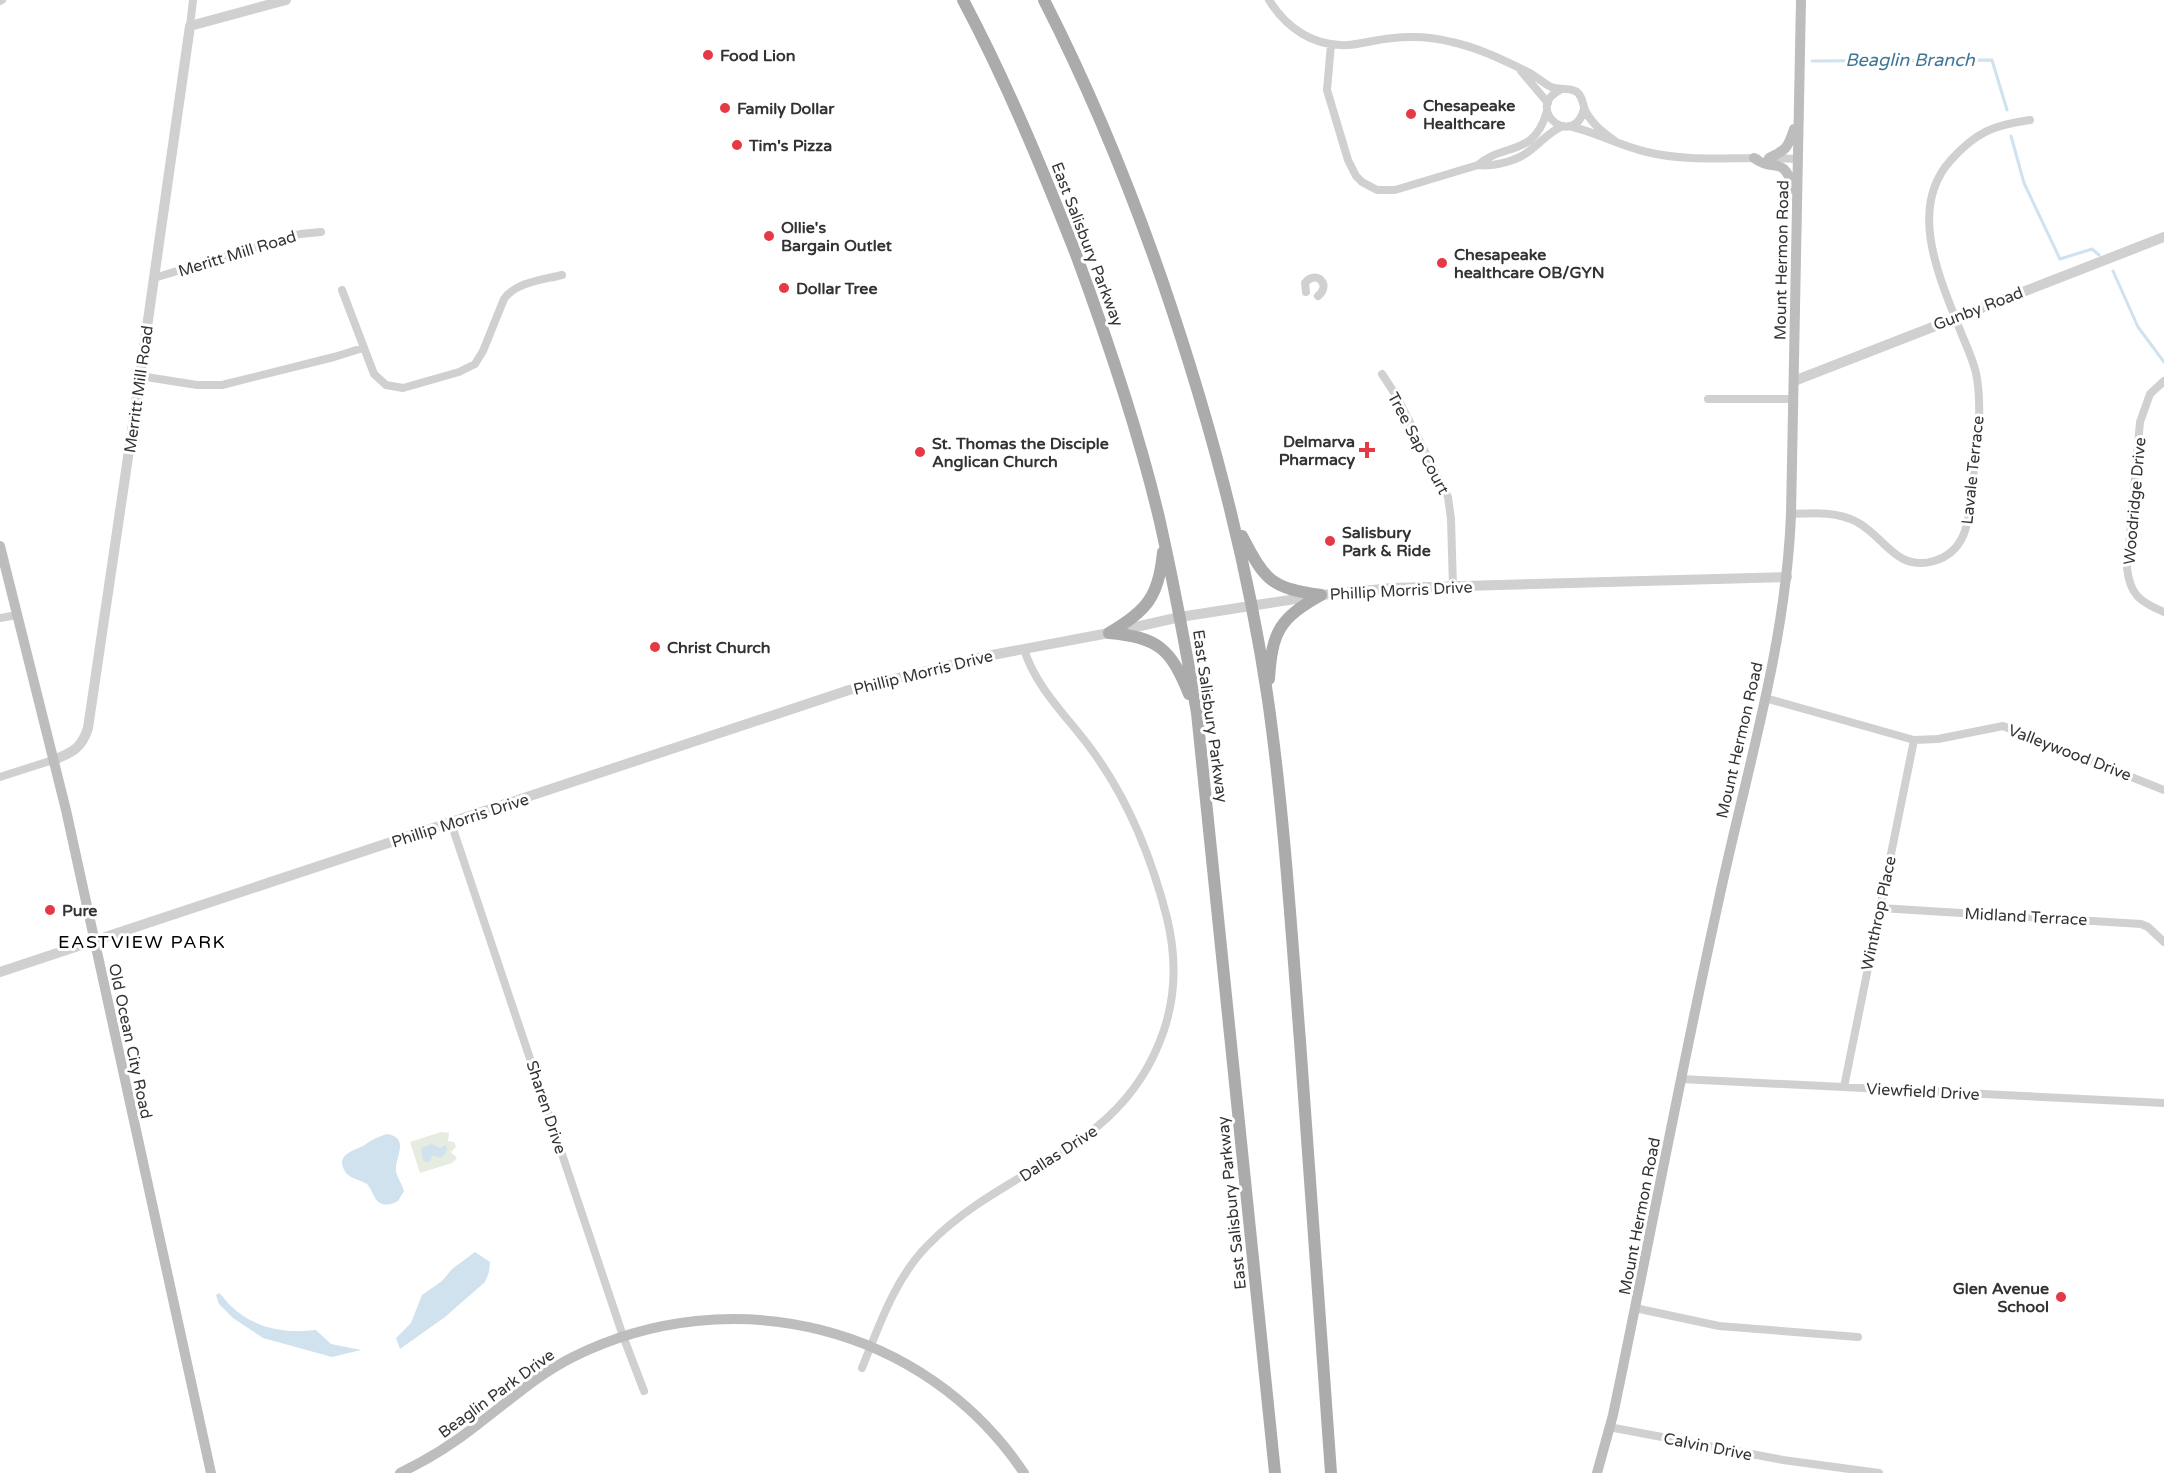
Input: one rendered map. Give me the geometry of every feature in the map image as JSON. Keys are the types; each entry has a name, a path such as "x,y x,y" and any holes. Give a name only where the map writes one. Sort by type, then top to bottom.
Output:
{"main road":[{"name":"East Salisbury Parkway","path":"963,0 1038,159 1082,273 1123,389 1164,540 1197,713 1275,1473"},
{"path":"1044,0 1100,119 1149,243 1198,391 1233,521 1251,605 1267,698 1283,823 1331,1473"},
{"name":"Mount Hermon Road","path":"1597,1473 1635,1308 1718,901 1765,699 1787,577 1791,514 1801,0"},
{"path":"1769,158 1784,151 1789,145 1798,117"},
{"path":"1754,158 1762,164 1779,165 1784,168 1797,196"},
{"path":"1233,521 1251,556 1265,576 1292,590 1321,595"},
{"path":"1109,633 1138,615 1153,594 1160,572 1164,540"},
{"name":"Old Ocean City Road","path":"0,546 53,760 211,1473"},
{"path":"1267,698 1274,638 1294,611 1321,595"},
{"path":"1109,633 1135,635 1146,639 1167,654 1175,664 1197,713"},
{"name":"Beaglin Park Drive","path":"400,1473 455,1441 544,1373 584,1352 623,1336 688,1321 744,1318 810,1327 871,1347 913,1368 953,1396 992,1432 1024,1473"}],"street":[{"name":"Merritt Mill Road","path":"53,760 79,748 83,743 87,728 193,0"},
{"path":"190,26 286,0"},
{"path":"1269,0 1291,27 1308,37 1331,44 1351,45 1418,37 1446,40 1485,51 1560,90 1576,91 1581,97 1584,110 1597,127 1615,141"},
{"path":"1331,44 1327,90 1348,160 1362,182 1377,190 1392,191 1478,165 1488,166 1521,156 1530,151 1550,132 1580,120 1584,110"},
{"path":"1518,68 1535,86 1548,107 1552,120 1645,152 1669,156 1798,159"},
{"path":"1478,165 1486,158 1516,149 1528,142 1540,129 1550,97 1560,90"},
{"name":"Lavale Terrace","path":"1791,514 1819,513 1846,518 1868,529 1898,556 1916,563 1926,563 1945,556 1959,545 1967,530 1968,521 1978,401 1976,371 1935,259 1928,211 1935,184 1957,153 1979,135 1996,126 2030,120"},
{"name":"Meritt Mill Road","path":"154,278 300,234 321,232"},
{"name":"Gunby Road","path":"1794,381 2164,237"},
{"path":"342,290 374,374 386,385 403,388 459,372 479,358 509,292 520,286 562,275"},
{"path":"1306,292 1305,283 1309,278 1315,277 1321,280 1324,286 1323,292 1317,296"},
{"path":"140,376 197,385 222,385 363,348"},
{"name":"Tree Sap Court","path":"1382,374 1397,397 1448,497 1453,587"},
{"name":"Woodridge Drive","path":"2164,381 2150,394 2140,422 2127,568 2130,586 2134,593 2145,603 2164,612"},
{"path":"1708,399 1792,399"},
{"name":"Phillip Morris Drive","path":"0,972 849,690 907,674 1180,617 1321,595 1392,588 1787,577"},
{"path":"0,618 17,615"},
{"name":"Dallas Drive","path":"862,1368 900,1285 913,1263 928,1245 971,1210 1083,1139 1105,1122 1140,1081 1155,1055 1170,1009 1174,974 1172,938 1142,840 1114,782 1095,753 1035,677 1024,649"},
{"name":"Valleywood Drive","path":"1765,699 1914,740 1938,739 2003,726 2021,731 2164,790"},
{"name":"Winthrop Place","path":"1844,1087 1914,740"},
{"path":"0,777 53,760"},
{"name":"Sharen Drive","path":"451,823 623,1336 644,1391"},
{"name":"Midland Terrace","path":"1880,908 2141,924 2148,927 2164,942"},
{"name":"Viewfield Drive","path":"1681,1079 2164,1103"},
{"path":"1635,1308 1719,1326 1858,1337"},
{"name":"Calvin Drive","path":"1609,1427 1783,1460 1879,1473"}],"shaded area":[{"path":"441,1132 449,1133 448,1141 454,1142 456,1147 451,1152 457,1158 452,1163 420,1173 410,1142"}],"water":[{"path":"387,1134 394,1136 400,1144 396,1172 404,1191 398,1201 392,1204 382,1204 367,1184 346,1173 342,1161 348,1153"},
{"path":"432,1144 440,1148 446,1145 447,1150 443,1157 433,1155 430,1161 426,1162 423,1160 421,1148"},
{"path":"475,1252 490,1262 485,1282 445,1317 400,1349 396,1338 411,1323 422,1295"},
{"path":"219,1293 241,1314 260,1325 293,1331 316,1330 331,1344 361,1350 332,1357 263,1338 233,1318 219,1304 216,1295"}],"waterway":[{"name":"Beaglin Branch","path":"1812,61 1992,60 2007,110"},
{"name":"Beaglin Branch","path":"2011,136 2024,183 2060,259 2092,249 2099,255"},
{"name":"Beaglin Branch","path":"2113,271 2138,327 2164,362"}],"place":[{"name":"Food Lion","path":"708,55"},
{"name":"Family Dollar","path":"725,108"},
{"name":"Chesapeake Healthcare","path":"1411,114"},
{"name":"Tim's Pizza","path":"737,145"},
{"name":"Ollie's Bargain Outlet","path":"769,236"},
{"name":"Chesapeake healthcare OB/GYN","path":"1442,263"},
{"name":"Dollar Tree","path":"784,288"},
{"name":"Delmarva Pharmacy","path":"1367,450"},
{"name":"St. Thomas the Disciple Anglican Church","path":"920,452"},
{"name":"Salisbury Park & Ride","path":"1330,541"},
{"name":"Christ Church","path":"655,647"},
{"name":"Pure","path":"50,910"},
{"name":"Glen Avenue School","path":"2061,1297"}],"district":[{"name":"EASTVIEW PARK","path":"142,942"}]}
